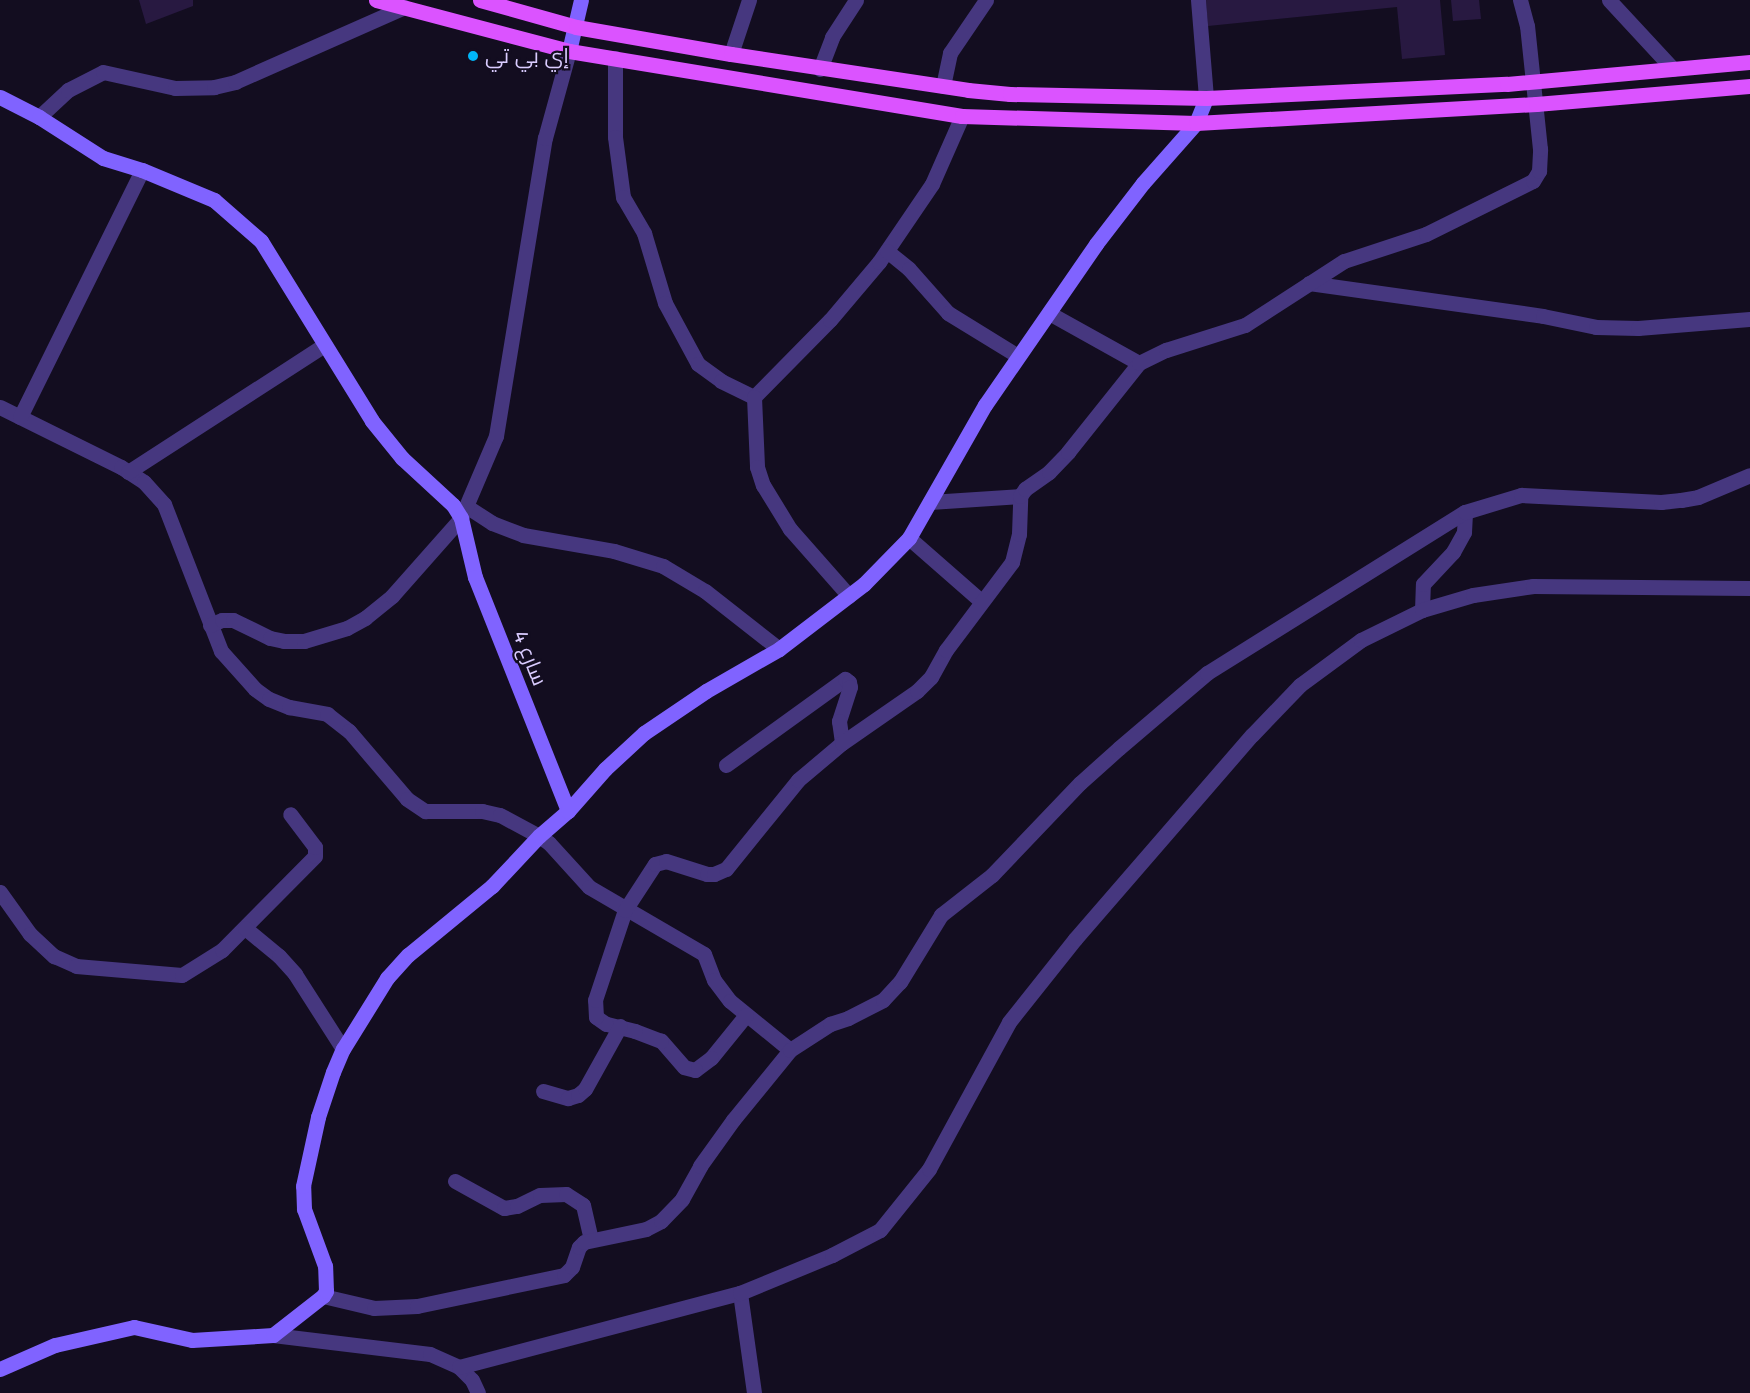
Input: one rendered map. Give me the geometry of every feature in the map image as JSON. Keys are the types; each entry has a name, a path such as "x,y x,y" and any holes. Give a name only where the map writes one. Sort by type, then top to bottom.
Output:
{"main road":[{"path":"376,0 569,51 962,116 1196,123 1536,104 1750,86"},
{"path":"480,0 576,27 820,69 1011,94 1206,98 1532,81 1750,62"},
{"path":"569,51 581,0"},
{"path":"0,97 39,117 103,158 142,170 214,200 246,227 275,261 324,345 372,420 402,458 463,512"},
{"path":"0,1370 55,1345 134,1327 192,1340 273,1335 322,1296 326,1291 325,1266 304,1209 303,1185 318,1117 343,1049 387,978 408,955 492,886 539,836 568,811 605,769 644,733 706,691 778,649 849,596 909,538 985,405 1018,356 1110,226 1196,123 1206,98"},
{"name":"سارع 4","path":"463,512 475,577 568,811"}],"street":[{"path":"731,54 749,0"},
{"path":"820,69 832,37 856,0"},
{"path":"943,86 950,52 986,0"},
{"path":"1198,0 1206,98"},
{"path":"746,1015 711,1058 695,1070 684,1067 661,1041 599,1020 594,1008 598,990 625,910 659,861 707,874 726,869 798,780 842,743 917,691 932,677 946,650 1012,562 1019,534 1020,496 1025,489 1049,472 1068,452 1140,363 1166,350 1245,325 1357,255 1397,245 1426,234 1453,218 1528,185 1536,177 1540,164 1536,104 1527,26 1520,0"},
{"path":"1609,0 1673,69"},
{"path":"39,117 68,90 103,72 175,88 214,87 235,82 404,7"},
{"path":"210,625 222,620 233,620 270,638 284,641 304,641 347,628 365,618 392,596 463,512 496,436 545,138 569,51"},
{"path":"615,58 616,146 624,197 644,233 665,303 698,364 721,381 754,397"},
{"path":"849,596 776,511 757,467 754,397 830,320 887,251 932,184 962,116"},
{"path":"20,417 142,170"},
{"path":"887,251 909,269 948,313 1018,356"},
{"path":"1309,284 1521,313 1596,327 1638,328 1750,319"},
{"path":"1049,313 1140,363"},
{"path":"128,472 324,345"},
{"path":"0,407 128,472 144,482 164,504 221,651 255,689 269,699 289,707 327,714 349,731 407,799 425,811 491,813 539,836 549,843 589,887 625,910 676,935 704,954 719,988 746,1015 790,1050"},
{"path":"322,1296 374,1308 444,1302 564,1275 572,1267 579,1247 591,1239 646,1229 672,1211 733,1120 790,1050 830,1024 848,1018 883,1000 900,982 941,915 992,875 1080,783 1207,673 1465,512 1521,495 1661,502 1681,500 1698,496 1750,475"},
{"path":"930,502 1020,496"},
{"path":"463,512 523,535 614,551 663,566 705,591 778,649"},
{"path":"1422,610 1424,585 1453,552 1464,532 1465,512"},
{"path":"909,538 981,601"},
{"path":"459,1367 740,1293 832,1255 880,1230 929,1169 1009,1022 1074,939 1179,818 1300,685 1361,640 1422,610 1473,595 1533,586 1750,588"},
{"path":"726,765 845,679 849,682 850,687 839,716 842,743"},
{"path":"0,892 30,934 54,956 76,966 182,975 222,950 315,856 315,847 290,814"},
{"path":"245,928 279,956 295,974 343,1049"},
{"path":"543,1091 568,1098 578,1095 585,1089 620,1026"},
{"path":"455,1181 504,1208 517,1206 540,1195 566,1194 583,1205 591,1239"},
{"path":"740,1293 754,1393"},
{"path":"273,1335 414,1350 447,1360 459,1367 472,1380 478,1393"}],"building":[{"path":"139,0 193,0 193,6 146,24"},
{"path":"1206,0 1440,0 1445,55 1402,59 1397,7 1208,26"},
{"path":"1451,0 1479,0 1481,19 1453,21"}],"place":[{"name":"إي بي تي","path":"473,56"}]}
